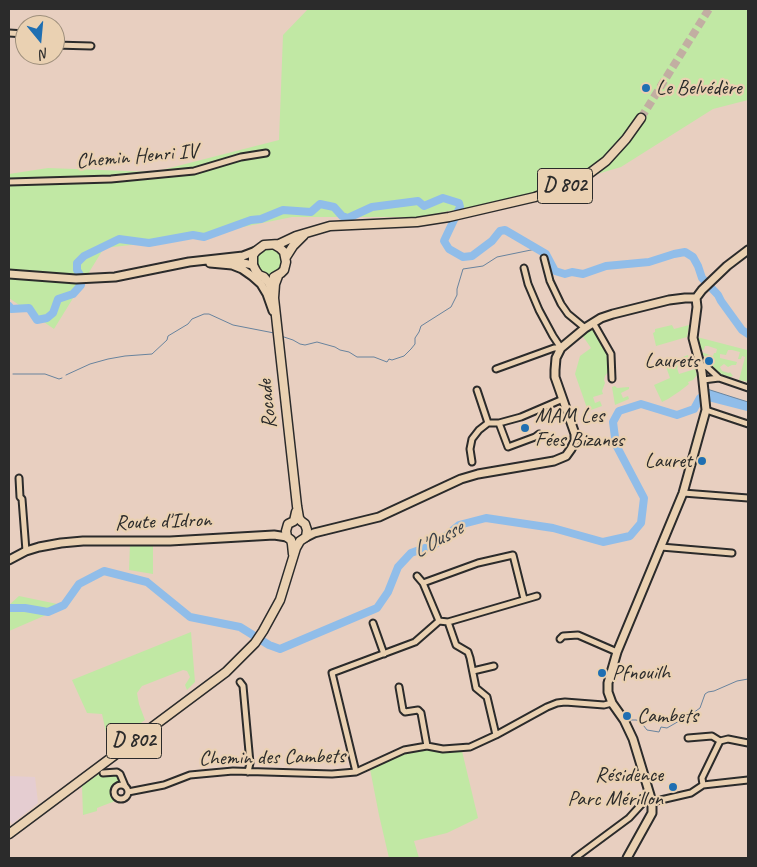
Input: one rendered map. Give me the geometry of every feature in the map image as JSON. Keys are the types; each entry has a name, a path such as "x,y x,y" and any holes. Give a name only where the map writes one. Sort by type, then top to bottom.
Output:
{"main road":[{"name":"D 802","path":"275,245 305,233 330,226 418,222 464,214 535,197 578,180 598,167 616,151 641,118"},
{"path":"286,257 305,233"},
{"path":"270,244 280,248 286,257 284,270 278,276 275,284 274,298 269,283 256,271 252,260 260,247 270,244"},
{"path":"264,277 278,276"},
{"name":"Rocade","path":"274,298 300,523"},
{"path":"290,522 300,523 307,534 303,539 294,542 289,538 286,528 290,522"},
{"name":"D 802","path":"289,538 293,547 291,566"},
{"name":"D 802","path":"9,834 236,664 263,631 280,600 296,548 303,539"}],"street":[{"path":"65,45 92,46"},
{"name":"Chemin Henri IV","path":"9,182 111,179 194,171 240,157 266,153"},
{"path":"627,858 652,813 652,806 628,728 612,703 608,692 608,683 617,652 683,493 706,406 703,380 693,338 697,307 696,298 727,266 748,250"},
{"path":"9,274 76,279 115,277 196,261 243,256 256,251"},
{"path":"544,258 550,281 560,304 568,314 585,328"},
{"path":"176,266 237,262 253,265"},
{"path":"210,263 232,265 252,276 261,284 267,294 276,321"},
{"path":"524,268 528,284 539,310 562,348"},
{"path":"303,539 320,532 379,517 461,479 566,456 575,441 575,434 555,377 556,358 562,348 585,328 601,318 670,300 696,298"},
{"path":"592,323 611,354 612,379"},
{"path":"496,369 554,348 562,348"},
{"path":"700,365 706,367 718,378 748,388"},
{"path":"703,380 718,378"},
{"path":"477,390 488,423"},
{"path":"472,462 470,449 472,439 488,423 499,423 521,417 563,398"},
{"path":"706,406 748,424"},
{"path":"499,423 508,448 539,434"},
{"path":"19,478 26,551"},
{"path":"683,493 748,498"},
{"path":"300,523 310,530 320,532"},
{"name":"Route d'Idron","path":"274,535 286,528"},
{"name":"Route d'Idron","path":"9,560 26,551 52,544 83,541 170,541 274,535 289,538"},
{"path":"661,547 732,553"},
{"path":"423,583 478,563 513,555 524,600"},
{"path":"417,576 423,583 439,621"},
{"path":"356,772 332,673 415,642 439,621 448,622 537,596"},
{"path":"373,622 384,654"},
{"path":"448,622 456,645 468,652 476,688 487,697 496,735"},
{"path":"560,639 563,636 578,635 617,652"},
{"path":"473,670 494,666"},
{"path":"240,682 243,686 250,763 248,772"},
{"path":"399,687 403,710 405,712 418,710 421,713 428,746"},
{"name":"Chemin des Cambets","path":"103,773 117,772 120,774 127,789 164,785 190,775 233,771 332,774 356,772 404,750 428,746 442,750 470,747 557,703 604,705 612,703"},
{"path":"688,738 712,736 720,741 728,739 748,741"},
{"path":"703,785 702,778 720,741"},
{"path":"575,858 629,818 651,799 691,793 703,785 748,780"}],"shaded area":[{"path":"9,776 35,777 38,803 12,824 9,819"}],"green space":[{"path":"308,9 748,9 748,100 713,109 621,167 516,198 419,217 292,217 184,239 104,248 54,329 9,298 9,174 48,168 154,172 279,140 283,35"},
{"path":"274,247 282,253 283,266 273,275 264,274 257,267 256,258 258,253 265,248"},
{"path":"672,325 674,329 689,325 687,337 656,346 653,333 655,329"},
{"path":"590,330 595,330 609,355 608,372 604,380 603,394 593,397 595,403 600,401 602,406 588,411 575,374 580,356 591,348 582,335"},
{"path":"697,337 747,350 748,382 739,380 745,357 742,356 741,359 738,359 740,352 728,350 726,355 720,354 720,358 737,362 736,365 728,367 724,364 720,367 722,371 730,372 733,376 720,374 701,352 713,356 717,349 705,346 704,350 699,349"},
{"path":"688,355 691,365 687,367 685,362 677,365 679,374 695,369 697,375 680,391 662,402 654,385 670,378 665,364"},
{"path":"615,386 617,388 629,387 629,389 621,393 623,398 628,396 629,399 615,405 612,387"},
{"path":"130,544 153,544 153,574 129,570"},
{"path":"19,596 67,606 9,631 9,605"},
{"path":"191,632 195,682 187,690 185,685 190,677 187,671 183,670 142,686 137,693 145,720 109,746 102,714 87,713 72,680"},
{"path":"429,747 445,752 462,751 478,818 447,833 414,841 419,858 389,858 370,769 403,753"},
{"path":"102,772 119,775 123,783 117,784 112,788 111,794 115,801 97,808 97,811 83,815 82,786"}],"water":[{"path":"707,389 748,402 748,409 720,399 708,400"}],"waterway":[{"path":"9,306 11,309 29,308 37,320 47,318 53,313 58,299 73,294 81,285 82,278 77,270 77,263 84,256 119,239 149,243 193,235 204,237 283,210 311,212 320,204 334,207 342,216 348,218 372,207 418,201 424,206 443,198 459,203 460,207 444,241 449,249 463,257 472,256 492,241 500,231 505,230 546,254 555,271 565,274 572,272 583,274 606,266 649,262 685,252 693,257 702,278 718,295 742,330 748,334"},
{"path":"281,336 300,344 305,345 317,342 349,352 357,357 374,357 387,362 389,359 392,360 404,356 415,344 415,338 421,326 451,307 457,295 463,269 483,266 497,257 536,249"},
{"path":"66,375 90,364 108,359 152,354 167,340 168,336 188,324 192,319 204,314 209,314 233,325 274,333"},
{"path":"13,374 45,374 59,379 62,378"},
{"name":"L'Ousse","path":"9,608 25,608 48,612 64,605 79,584 104,571 147,582 190,617 240,627 269,645 280,649 377,608 388,592 398,567 411,553 436,544 459,525 486,518 553,528 603,542 630,536 641,523 644,498 616,445 613,422 619,411 641,404 677,415 694,409 700,398 705,396 748,407"},
{"path":"630,720 640,721 647,730 659,732 661,727 667,728 700,708 705,694 708,692 748,679"}],"tunnel":[{"path":"641,118 709,9"}],"place":[{"name":"Le Belvédère","path":"646,88"},
{"name":"Laurets","path":"709,361"},
{"name":"MAM Les Fées Bizanes","path":"525,428"},
{"name":"Lauret","path":"702,461"},
{"name":"Pfnouilh","path":"602,673"},
{"name":"Cambets","path":"627,716"},
{"name":"Résidence Parc Mérillon","path":"673,787"}]}
